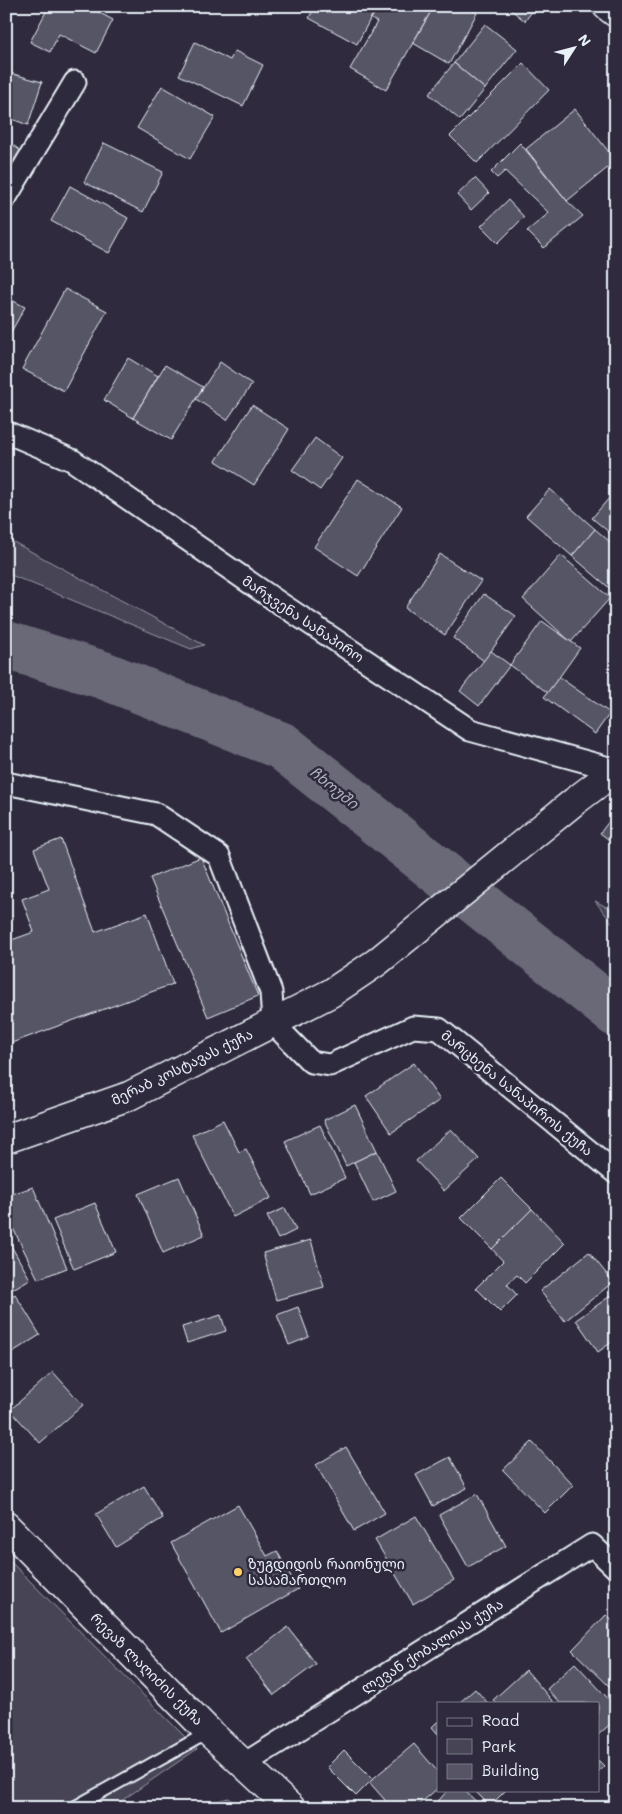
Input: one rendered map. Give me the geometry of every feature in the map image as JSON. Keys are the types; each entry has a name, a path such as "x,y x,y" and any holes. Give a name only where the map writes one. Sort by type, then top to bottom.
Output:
{"street":[{"path":"608,6 616,13"},
{"path":"6,197 75,82"},
{"name":"მარჯვენა სანაპირო","path":"6,432 72,460 278,602 470,730 616,770"},
{"name":"მერაბ კოსტავას ქუჩა","path":"6,1139 129,1096 331,993 377,962 575,800 616,770"},
{"path":"6,783 156,814 219,856 271,992 273,1023"},
{"name":"მარცხენა სანაპიროს ქუჩა","path":"273,1023 311,1062 330,1065 413,1027 439,1029 616,1173"},
{"name":"რევაზ ლაღიძის ქუჩა","path":"6,1526 209,1732 291,1808"},
{"name":"ლევან ქობალიას ქუჩა","path":"244,1764 592,1545 616,1568"}],"lane":[{"path":"73,1808 209,1732"}],"green space":[{"path":"6,538 204,645 191,649 6,573"},
{"path":"595,901 616,912 616,928"},
{"path":"6,1557 197,1749 111,1808 6,1808"},
{"path":"229,1798 239,1808 195,1808 198,1805"}],"building":[{"path":"49,6 87,6 113,20 96,53 59,34 50,52 30,42"},
{"path":"315,6 377,6 357,44 309,18"},
{"path":"379,6 434,6 386,90 350,69 377,22 371,19"},
{"path":"434,6 465,6 477,13 449,64 413,43"},
{"path":"506,6 536,6 525,21"},
{"path":"485,24 517,49 485,89 454,63"},
{"path":"195,42 230,60 235,51 263,65 243,106 179,75"},
{"path":"454,63 485,89 460,120 429,94"},
{"path":"523,63 549,90 477,163 450,136"},
{"path":"6,72 42,82 28,125 6,117"},
{"path":"162,86 215,117 190,159 137,128"},
{"path":"575,109 616,161 567,201 526,149"},
{"path":"6,140 21,151 6,171"},
{"path":"104,143 163,172 143,212 84,182"},
{"path":"520,143 567,201 583,216 544,248 527,231 549,213 505,171 497,178 491,172"},
{"path":"475,178 489,193 471,210 457,195"},
{"path":"70,186 128,218 109,253 51,221"},
{"path":"508,200 524,217 498,243 481,226"},
{"path":"65,289 107,311 64,391 22,369"},
{"path":"6,297 25,307 6,341"},
{"path":"128,358 158,376 133,418 104,400"},
{"path":"220,362 252,384 227,420 196,399"},
{"path":"165,365 203,387 171,440 133,418"},
{"path":"252,405 289,429 254,485 216,461"},
{"path":"315,438 342,458 320,490 292,470"},
{"path":"358,479 402,507 358,576 314,547"},
{"path":"550,489 595,529 572,556 526,516"},
{"path":"616,490 616,538 592,518"},
{"path":"595,529 616,547 616,588 613,591 572,556"},
{"path":"440,554 481,581 445,635 405,608"},
{"path":"561,555 610,598 571,642 523,599"},
{"path":"484,594 516,616 484,661 453,638"},
{"path":"542,621 580,648 548,693 510,665"},
{"path":"491,651 510,665 479,706 460,691"},
{"path":"559,677 610,713 595,734 544,697"},
{"path":"616,812 616,845 600,833"},
{"path":"61,839 95,932 147,913 173,984 6,1045 6,942 34,932 22,899 49,889 34,849"},
{"path":"201,857 258,996 208,1017 150,878"},
{"path":"414,1063 440,1100 391,1133 366,1096"},
{"path":"355,1105 377,1151 346,1166 324,1120"},
{"path":"223,1120 239,1152 246,1149 271,1198 233,1217 192,1135"},
{"path":"320,1125 345,1178 310,1194 285,1141"},
{"path":"451,1129 479,1159 444,1191 416,1161"},
{"path":"377,1151 396,1191 373,1202 354,1162"},
{"path":"179,1177 204,1235 163,1253 138,1194"},
{"path":"501,1178 532,1209 492,1249 461,1218"},
{"path":"33,1187 67,1268 38,1279 11,1224 6,1226 6,1196"},
{"path":"95,1203 116,1252 74,1269 53,1220"},
{"path":"285,1208 296,1230 278,1239 267,1216"},
{"path":"532,1209 565,1243 525,1283 517,1275 507,1284 517,1295 500,1312 476,1288 503,1261 492,1249"},
{"path":"6,1237 30,1279 6,1293"},
{"path":"311,1240 324,1287 276,1300 263,1253"},
{"path":"589,1252 613,1282 565,1321 540,1291"},
{"path":"616,1292 616,1339 598,1352 576,1320"},
{"path":"15,1294 40,1335 6,1356 6,1299"},
{"path":"298,1307 309,1337 289,1345 277,1315"},
{"path":"221,1315 226,1331 187,1343 182,1327"},
{"path":"53,1372 83,1405 40,1443 10,1410"},
{"path":"532,1442 573,1485 545,1513 503,1470"},
{"path":"346,1447 385,1513 354,1531 316,1465"},
{"path":"450,1457 467,1488 433,1506 416,1475"},
{"path":"144,1486 163,1518 116,1547 96,1514"},
{"path":"477,1494 506,1546 468,1567 439,1515"},
{"name":"ზუგდიდის რაიონული სასამართლო","path":"238,1505 267,1556 277,1551 298,1589 221,1633 171,1543"},
{"path":"416,1516 454,1580 413,1604 375,1540"},
{"path":"606,1615 616,1624 616,1679 609,1686 572,1650"},
{"path":"288,1627 316,1664 274,1695 246,1659"},
{"path":"575,1663 616,1707 616,1719 600,1733 600,1702 559,1702 547,1689"},
{"path":"526,1670 553,1702 494,1702 493,1700"},
{"path":"616,1679 616,1693 609,1686"},
{"path":"475,1689 487,1702 460,1702"},
{"path":"437,1722 437,1733 432,1727"},
{"path":"414,1744 437,1771 437,1789 415,1808 392,1808 369,1782"},
{"path":"344,1750 373,1779 356,1796 327,1767"},
{"path":"600,1762 604,1766 600,1770"},
{"path":"446,1792 466,1792 483,1808 432,1808"},
{"path":"476,1792 504,1792 490,1806"}],"waterway":[{"name":"ჩხოუში","path":"6,645 103,675 282,746 616,1013"}],"place":[{"name":"ზუგდიდის რაიონული სასამართლო","path":"238,1572"}]}
